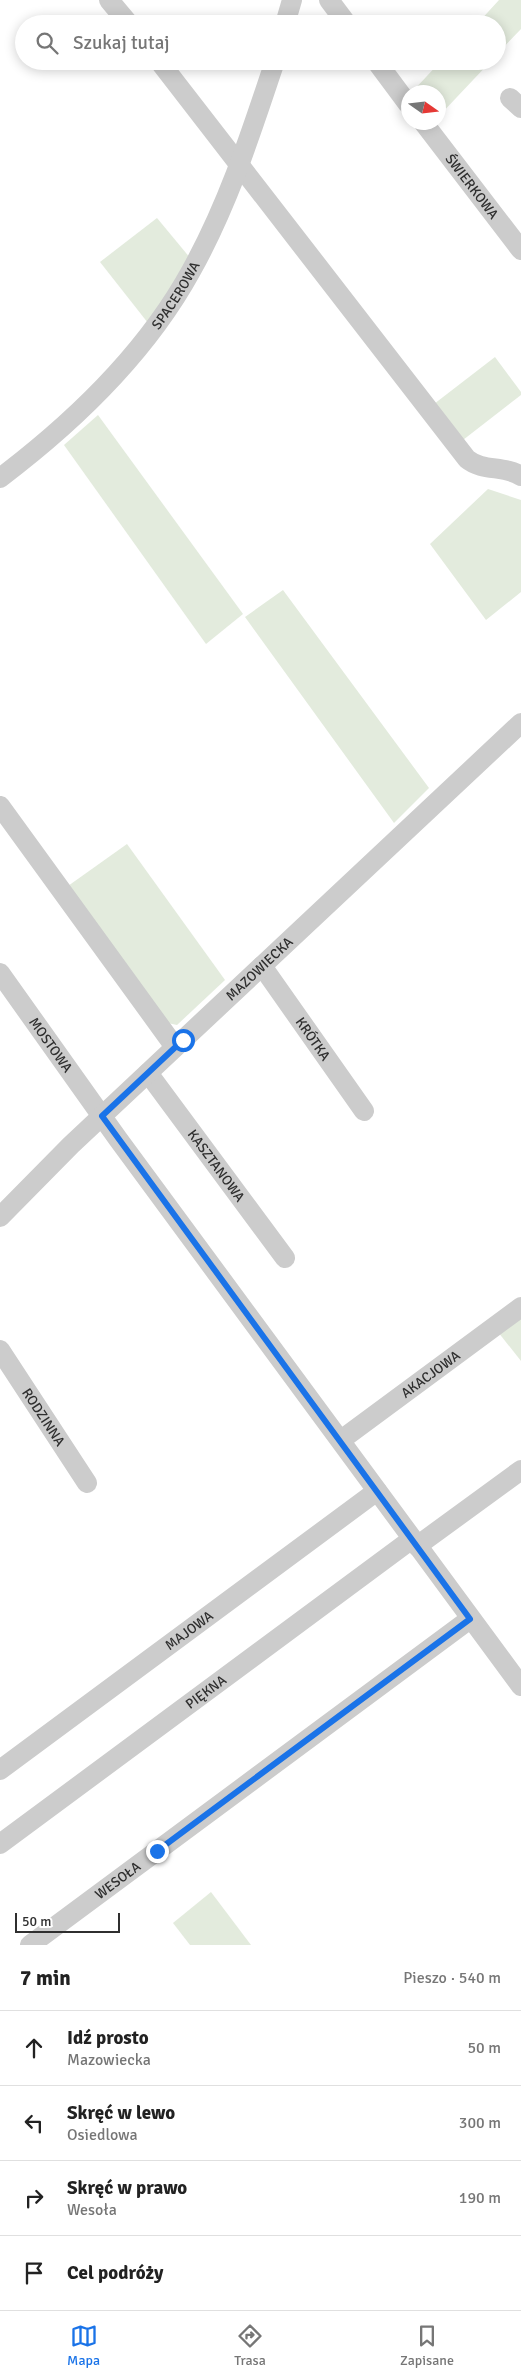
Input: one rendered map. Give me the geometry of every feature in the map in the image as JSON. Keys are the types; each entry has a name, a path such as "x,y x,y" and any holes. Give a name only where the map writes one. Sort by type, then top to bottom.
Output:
{"street":[{"path":"109,0 122,15"},
{"path":"288,15 292,0"},
{"path":"330,0 341,15"},
{"path":"166,70 468,459 481,468 513,471 521,476"},
{"name":"SPACEROWA","path":"0,478 39,448 114,377 153,328 191,272 240,166 272,70"},
{"path":"383,70 401,95"},
{"name":"ŚWIERKOWA","path":"429,130 521,250"},
{"name":"MAZOWIECKA","path":"0,1217 40,1175 102,1116 521,723"},
{"path":"0,806 175,1047"},
{"name":"KRÓTKA","path":"262,966 364,1112"},
{"name":"MOSTOWA","path":"0,973 102,1116 521,1686"},
{"name":"KASZTANOWA","path":"148,1073 285,1258"},
{"name":"AKACJOWA","path":"341,1440 521,1307"},
{"name":"RODZINNA","path":"0,1350 88,1483"},
{"name":"PIĘKNA","path":"0,1844 415,1542 521,1470"},
{"name":"MAJOWA","path":"0,1770 377,1491"},
{"name":"WESOŁA","path":"30,1945 470,1619"}],"shaded area":[{"path":"499,0 521,0 521,29 506,45 506,15 485,15"},
{"path":"433,70 482,70 446,109 446,85 419,85"},
{"path":"157,218 191,259 148,323 100,262"},
{"path":"495,357 521,392 521,395 463,440 434,404"},
{"path":"98,415 243,614 206,644 64,445"},
{"path":"488,489 521,500 521,592 486,620 430,544"},
{"path":"283,590 429,788 394,823 245,617"},
{"path":"127,844 225,980 177,1025 163,1022 68,886"},
{"path":"521,1315 521,1361 498,1332"},
{"path":"211,1892 251,1945 190,1945 173,1923"}],"route":[{"path":"157,1851 470,1619 322,1414 102,1116 183,1040"}]}
